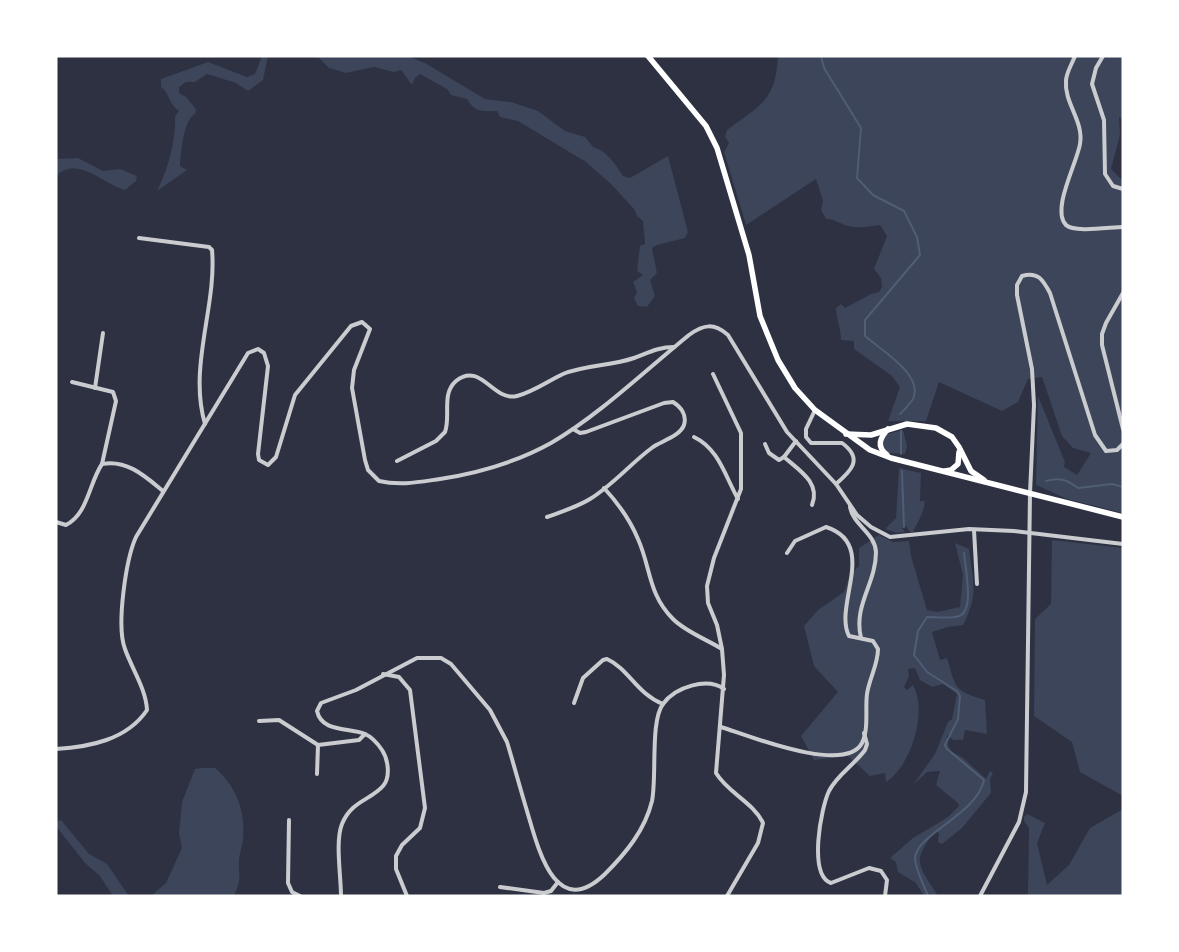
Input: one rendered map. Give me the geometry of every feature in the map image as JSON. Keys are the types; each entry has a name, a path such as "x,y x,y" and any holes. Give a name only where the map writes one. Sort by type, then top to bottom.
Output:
{"main road":[{"path":"648,56 706,126 717,148 749,255 760,316 769,340 795,388 815,410 845,434 870,450 891,458 1123,517"},
{"path":"845,434 871,434 908,424 936,428 952,437 971,471 998,486"},
{"path":"890,428 882,436 880,442 883,452 891,458"},
{"path":"870,450 868,444 871,434"},
{"path":"940,472 951,470 958,464 959,447"}],"street":[{"path":"1075,56 1065,84 1081,132 1080,144 1061,205 1062,217 1066,225 1074,229 1123,227"},
{"path":"1103,56 1096,68 1092,84 1104,120 1105,174 1113,186 1123,189"},
{"path":"139,238 210,247 212,250 200,372 201,411 205,424"},
{"path":"980,896 1019,822 1024,808 1030,493 1034,395 1032,369 1017,295 1017,285 1022,276 1029,274 1038,276 1050,293 1095,435 1101,446 1106,451 1117,450 1123,444"},
{"path":"1123,293 1102,334 1102,345 1123,429"},
{"path":"56,749 80,748 104,742 127,729 142,717 147,710 145,695 124,648 121,634 129,554 136,537 248,353 258,349 264,353 268,366 258,454 259,460 263,464 268,465 272,462 295,395 351,326 362,322 370,329 354,370 352,388 364,460 368,470 379,481 407,484 484,470 549,444 573,429 705,325 721,329 728,335 780,422 836,484 850,507 871,527 890,537 960,529 1123,544"},
{"path":"95,388 103,333"},
{"path":"397,461 436,441 445,432 449,391 456,381 464,377 473,375 480,377 502,395 517,396 573,370 633,359 659,348 674,348"},
{"path":"713,374 741,433 741,489 714,558 707,586 708,603 717,625 722,649 724,690 716,773 730,790 756,812 763,823 758,843 728,896"},
{"path":"56,522 66,525 74,521 80,514 102,464 116,401 113,392 72,382"},
{"path":"547,517 589,500 648,451 680,431 685,424 681,407 673,402 664,403 586,432 580,433 573,429"},
{"path":"815,410 806,429 806,437 811,443 842,443 853,455 854,463 851,471 836,484"},
{"path":"694,436 704,441 716,454 738,499"},
{"path":"765,444 774,457 779,460 784,457 796,441"},
{"path":"784,457 813,486 812,505"},
{"path":"102,464 118,463 138,471 164,491"},
{"path":"604,488 618,503 639,540 655,594 664,608 680,625 722,649"},
{"path":"850,507 851,516 872,540 876,552 872,577 862,599 859,618 861,638"},
{"path":"721,727 814,754 834,756 854,750 862,742 866,696 878,650 873,641 849,636 847,631 846,613 853,567 846,540 835,530 826,527 795,541 787,553"},
{"path":"974,530 977,584"},
{"path":"341,896 341,825 359,802 383,787 387,780 388,769 383,751 365,734 329,726 322,722 318,717 317,707 321,703 356,690 405,662 428,656 441,658 451,664 500,726 507,742 539,851 549,872 558,882 571,889 581,890 591,886 605,874 640,834 654,791 658,716 663,704 681,689 709,683 716,684 724,690"},
{"path":"574,703 583,678 603,660 607,659 620,668 645,694 663,704"},
{"path":"383,674 399,677 410,690 425,808 420,828 402,845 396,856 396,870 407,896"},
{"path":"259,721 279,720 318,745 359,740 365,734"},
{"path":"864,733 867,744 865,750 837,779 828,792 818,854 821,875 828,882 869,868 880,871 887,880 885,896"},
{"path":"317,774 318,745"},
{"path":"289,820 288,883 292,892 300,896"},
{"path":"500,887 544,894 551,891 558,882"},
{"path":"578,896 581,890"}],"shaded area":[{"path":"262,56 268,56 263,80 248,91 236,83 207,74 195,82 186,82 179,87 179,93 186,97 196,109 185,130 182,146 180,166 187,170 157,191 165,174 174,135 175,116 179,111 161,87 161,79 208,62 247,77 255,74"},
{"path":"308,56 408,56 425,63 485,99 511,102 538,111 565,131 585,137 593,147 602,151 610,158 623,176 630,178 668,156 688,232 685,238 652,248 657,273 650,280 655,296 647,307 638,306 634,298 637,292 633,282 643,275 637,271 640,246 645,244 643,221 611,184 586,162 518,121 500,117 497,111 476,109 467,99 451,95 447,89 420,74 415,78 412,85 401,70 394,72 374,67 346,73 329,68 319,58"},
{"path":"778,56 1123,56 1123,120 1119,117 1120,135 1111,169 1123,181 1123,513 1067,499 1036,485 1038,396 1065,462 1064,467 1077,475 1091,453 1073,448 1062,436 1042,377 1028,379 1018,402 1002,411 939,382 926,421 888,421 900,387 892,376 854,349 854,341 841,340 836,308 841,304 845,308 871,294 879,292 882,287 881,278 874,269 887,236 880,225 852,227 826,219 821,210 823,201 816,179 746,225 724,152 729,143 725,137 727,130 757,107 770,93 774,83"},
{"path":"78,158 103,171 120,169 137,176 136,181 125,190 82,170 64,170 56,176 56,159"},
{"path":"903,430 907,446 905,454 889,453 884,449 883,440 887,434"},
{"path":"899,468 921,473 920,501 925,501 922,513 913,532 910,532 906,526 902,528 905,532 897,533 885,529 896,518"},
{"path":"879,535 893,542 909,541 911,556 927,610 937,612 960,607 963,575 955,543 969,549 974,588 968,614 963,625 932,632 940,660 947,658 952,676 958,687 967,694 985,700 987,734 965,730 963,740 953,740 947,735 948,746 951,751 963,758 986,779 990,771 993,773 990,779 991,793 962,828 942,844 938,842 939,833 936,831 923,850 920,864 938,896 924,896 916,883 898,872 896,862 890,858 913,838 948,817 959,806 958,803 936,785 940,771 927,772 913,785 935,754 948,722 952,719 957,694 943,684 932,687 920,680 915,668 908,669 909,676 904,687 907,690 913,685 919,709 918,723 903,764 886,782 885,773 870,776 848,756 814,760 801,736 838,692 814,666 804,626 818,610 844,592 850,575 859,566 859,548"},
{"path":"1052,540 1123,548 1123,796 1080,772 1072,742 1034,716 1035,619 1051,604"},
{"path":"215,768 222,775 234,791 241,809 244,829 237,889 234,896 151,896 166,883 182,848 179,833 182,802 195,769"},
{"path":"1123,809 1123,896 1028,896 1029,828 1024,821 1024,817 1027,814 1045,823 1037,843 1047,885 1069,865 1090,828"},
{"path":"61,820 89,854 107,864 129,896 113,896 100,876 85,863 56,826 56,822"}],"waterway":[{"path":"821,56 824,68 861,128 857,178 873,195 904,211 917,237 920,255 865,320 865,336 899,364 912,381 915,390 913,399 900,414"},
{"path":"901,431 901,454"},
{"path":"902,471 904,527"},
{"path":"1046,481 1063,480 1078,488 1112,484 1123,487"},
{"path":"928,896 916,864 915,859 918,850 935,832 970,804 979,792 984,780 947,749 945,745 958,719 960,696 957,691 927,672 914,655 918,631 927,617 959,616 967,606 968,588 964,553"}]}
